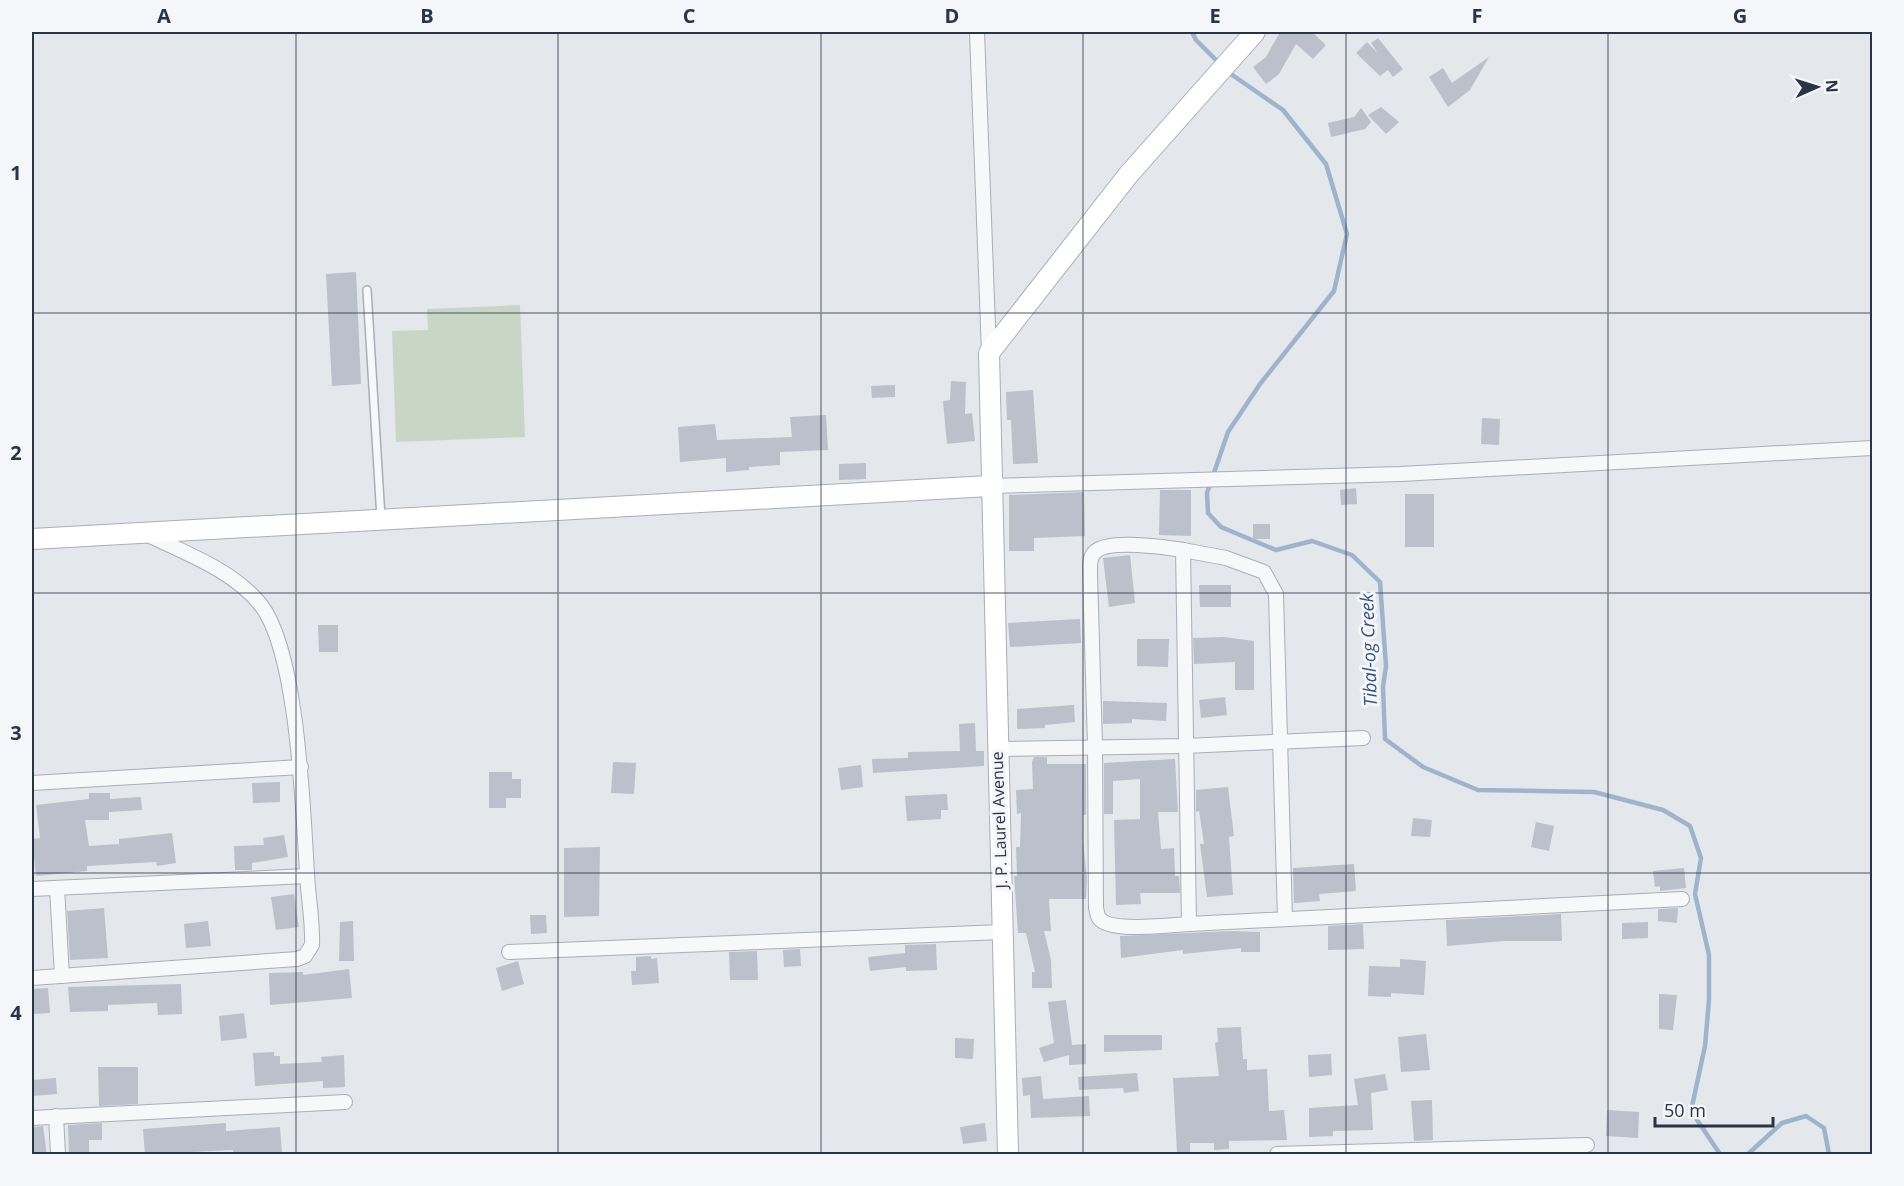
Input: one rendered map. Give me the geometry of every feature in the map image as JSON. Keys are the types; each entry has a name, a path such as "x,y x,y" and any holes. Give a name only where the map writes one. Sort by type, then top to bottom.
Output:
{"street":[{"path":"977,32 989,353"},
{"path":"989,353 1129,174 1255,32"},
{"name":"J. P. Laurel Avenue","path":"989,353 990,486 1008,1155"},
{"path":"32,539 990,486 1401,474 1872,448"},
{"path":"32,978 305,956 312,945 301,767 286,672 274,630 262,606 244,588 210,565 144,533"},
{"path":"1285,919 1278,613 1276,594 1271,580 1263,572 1226,558 1163,546 1106,546 1096,550 1091,558 1096,908 1099,918 1111,926 1189,924 1682,899"},
{"path":"1184,550 1189,924"},
{"path":"997,749 1185,746 1363,738"},
{"path":"32,783 301,767"},
{"path":"32,889 307,876"},
{"path":"57,888 62,976"},
{"path":"509,952 1002,932"},
{"path":"32,1118 345,1102"},
{"path":"56,1116 58,1155"},
{"path":"1277,1155 1587,1145"}],"lane":[{"path":"367,290 381,519"}],"green space":[{"path":"520,305 525,437 396,442 392,331 428,330 427,309"}],"building":[{"path":"1280,32 1312,32 1326,45 1313,59 1296,44 1279,74 1266,84 1253,67 1266,57"},
{"path":"1378,38 1403,69 1393,77 1388,70 1380,76 1356,53 1367,42 1378,53 1371,43"},
{"path":"1489,57 1470,90 1448,107 1429,77 1443,68 1452,83"},
{"path":"1381,107 1399,122 1386,134 1368,115"},
{"path":"1361,108 1371,122 1365,129 1331,137 1328,123 1354,117"},
{"path":"356,272 361,384 332,386 326,274"},
{"path":"951,381 966,382 965,414 972,413 975,441 947,444 943,401 950,400"},
{"path":"895,385 895,397 872,398 871,386"},
{"path":"1033,390 1038,463 1013,464 1011,420 1007,420 1006,392"},
{"path":"826,415 828,450 780,452 780,465 749,467 749,470 726,472 726,458 680,462 678,427 715,424 717,440 792,437 790,417"},
{"path":"1482,418 1500,419 1499,445 1481,444"},
{"path":"866,463 866,479 839,480 839,464"},
{"path":"1356,488 1357,504 1341,505 1340,490"},
{"path":"1160,490 1191,490 1191,536 1159,535"},
{"path":"1084,492 1085,536 1034,538 1034,551 1009,551 1009,495"},
{"path":"1405,494 1434,494 1434,547 1405,547"},
{"path":"1253,524 1270,524 1270,539 1253,539"},
{"path":"1130,555 1135,603 1109,607 1103,558"},
{"path":"1199,585 1231,585 1231,607 1200,607"},
{"path":"1080,619 1081,643 1010,647 1008,623"},
{"path":"318,625 338,625 338,652 319,652"},
{"path":"1224,637 1254,641 1254,690 1235,690 1235,662 1194,664 1193,638"},
{"path":"1137,639 1169,639 1168,667 1137,666"},
{"path":"1225,697 1227,715 1201,718 1199,700"},
{"path":"1103,701 1167,703 1166,721 1132,719 1132,723 1103,724"},
{"path":"1074,705 1075,722 1045,725 1045,728 1017,729 1017,709"},
{"path":"975,723 976,751 984,751 984,766 873,773 872,759 908,758 908,752 960,751 959,724"},
{"path":"1034,757 1047,757 1047,764 1086,764 1086,815 1083,815 1083,841 1087,879 1086,899 1049,899 1051,931 1044,931 1051,960 1052,988 1032,988 1032,972 1035,972 1026,933 1018,933 1014,876 1017,876 1016,847 1020,847 1021,813 1017,814 1016,790 1033,789 1032,762"},
{"path":"1175,759 1178,812 1158,812 1161,849 1174,848 1175,876 1179,876 1180,893 1140,893 1141,904 1116,905 1114,820 1140,819 1140,779 1113,781 1113,814 1104,814 1104,763"},
{"path":"613,762 636,763 634,794 611,793"},
{"path":"861,765 863,787 841,790 838,768"},
{"path":"489,772 512,772 512,779 521,779 521,798 506,798 506,808 489,808"},
{"path":"280,782 280,802 253,803 252,783"},
{"path":"1228,787 1234,836 1229,837 1233,895 1207,897 1200,844 1204,844 1199,811 1196,812 1196,790"},
{"path":"89,793 110,793 110,799 141,797 142,810 109,812 109,820 85,820 89,846 119,844 119,839 172,833 176,863 157,866 156,862 87,866 87,871 36,876 32,839 40,838 36,805 89,799"},
{"path":"947,794 948,810 941,810 941,819 907,821 905,796"},
{"path":"1413,818 1432,820 1430,837 1411,836"},
{"path":"1536,822 1554,826 1549,851 1531,847"},
{"path":"284,835 288,857 252,863 252,870 235,870 234,846 264,845 263,838"},
{"path":"600,847 599,916 564,917 564,848"},
{"path":"1354,864 1356,891 1319,894 1320,901 1294,903 1293,868"},
{"path":"1684,868 1686,888 1660,891 1660,886 1655,887 1653,871"},
{"path":"294,894 299,927 276,930 271,897"},
{"path":"104,908 108,958 70,960 67,911"},
{"path":"1678,908 1677,923 1658,921 1658,909"},
{"path":"1561,914 1562,941 1504,941 1447,946 1446,920"},
{"path":"530,915 546,915 547,933 531,934"},
{"path":"208,921 211,946 186,948 184,924"},
{"path":"353,921 354,961 339,961 340,922"},
{"path":"1648,922 1648,938 1622,939 1622,923"},
{"path":"1363,924 1364,949 1328,950 1328,926"},
{"path":"1230,931 1260,932 1260,952 1241,952 1241,948 1183,954 1183,950 1121,958 1120,936"},
{"path":"936,944 937,970 906,971 906,967 870,971 868,957 905,953 905,945"},
{"path":"800,949 801,966 784,967 783,950"},
{"path":"757,951 758,980 730,980 729,952"},
{"path":"651,956 651,959 657,958 659,983 632,985 631,971 636,971 636,957"},
{"path":"1400,959 1426,961 1424,995 1391,993 1391,997 1368,996 1369,966 1400,967"},
{"path":"518,961 524,984 502,991 496,968"},
{"path":"349,969 352,998 270,1005 269,973 303,972 303,975"},
{"path":"181,984 182,1014 158,1015 157,1003 108,1005 108,1011 70,1012 68,987"},
{"path":"48,988 50,1013 32,1014 32,989"},
{"path":"1659,994 1677,995 1673,1030 1659,1029"},
{"path":"1066,1000 1072,1045 1086,1044 1086,1064 1069,1065 1069,1055 1044,1062 1039,1048 1054,1043 1048,1002"},
{"path":"244,1013 247,1038 221,1041 219,1016"},
{"path":"1241,1027 1243,1059 1247,1059 1247,1070 1267,1069 1269,1111 1284,1110 1287,1140 1229,1141 1229,1149 1214,1150 1214,1143 1190,1143 1190,1152 1177,1152 1173,1078 1219,1076 1215,1043 1218,1042 1217,1028"},
{"path":"1426,1034 1430,1070 1401,1072 1398,1037"},
{"path":"1104,1035 1162,1035 1162,1050 1104,1052"},
{"path":"955,1038 974,1039 973,1059 955,1058"},
{"path":"274,1052 274,1056 280,1056 280,1064 322,1062 321,1057 344,1055 345,1087 323,1088 323,1081 255,1086 253,1053"},
{"path":"1331,1054 1332,1075 1309,1077 1308,1055"},
{"path":"98,1067 138,1067 138,1104 99,1106"},
{"path":"1137,1073 1139,1091 1124,1093 1123,1088 1079,1090 1078,1077"},
{"path":"1385,1074 1388,1090 1371,1093 1373,1130 1333,1131 1333,1136 1309,1137 1309,1108 1358,1105 1354,1079"},
{"path":"1041,1076 1043,1099 1089,1096 1090,1116 1031,1118 1030,1095 1023,1096 1022,1078"},
{"path":"56,1078 57,1094 32,1096 32,1080"},
{"path":"1432,1100 1433,1140 1414,1141 1411,1101"},
{"path":"1607,1110 1639,1112 1638,1138 1606,1136"},
{"path":"102,1123 102,1140 89,1140 89,1155 69,1155 68,1125"},
{"path":"226,1123 226,1131 280,1127 282,1153 233,1155 233,1150 191,1152 191,1155 145,1155 143,1129"},
{"path":"985,1123 987,1141 963,1144 960,1127"},
{"path":"43,1126 47,1155 32,1155 32,1127"}],"waterway":[{"name":"Tibal-og Creek","path":"1192,32 1196,40 1218,62"},
{"name":"Tibal-og Creek","path":"1228,72 1283,110 1326,164 1347,234 1334,291 1260,384 1228,432 1207,493 1208,513 1221,527 1276,550 1312,541 1352,555 1380,582 1386,666 1383,687 1385,739 1423,767 1478,790 1594,792 1663,810 1690,826 1701,858 1695,894 1709,955 1709,1000 1705,1046 1691,1111 1720,1154"},
{"name":"Tibal-og Creek","path":"1748,1154 1782,1123 1806,1116 1824,1128 1829,1154"}]}
